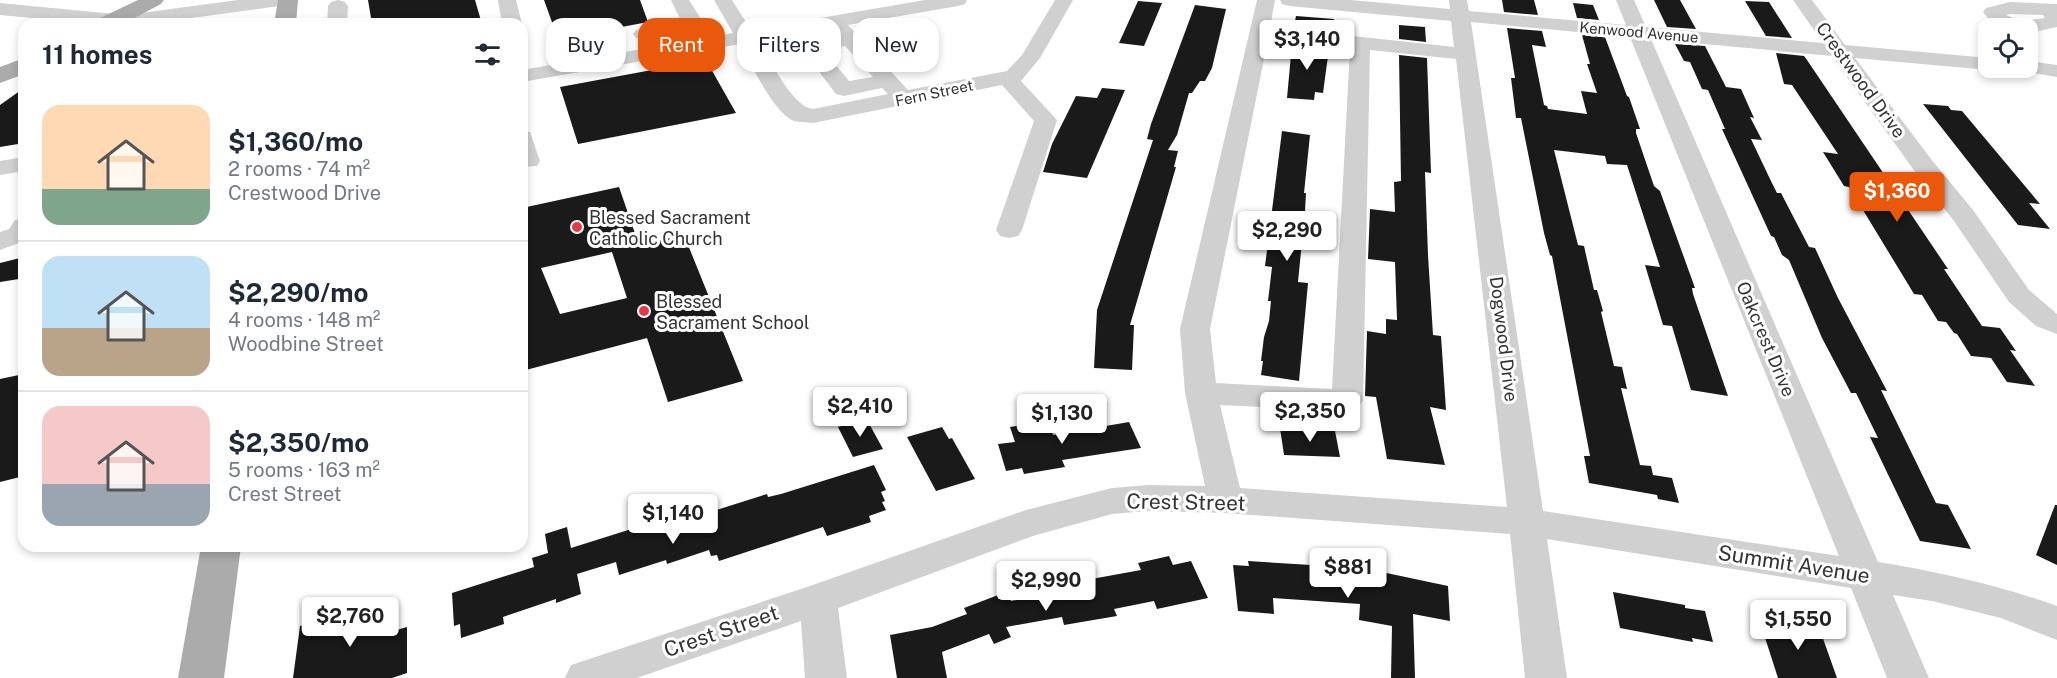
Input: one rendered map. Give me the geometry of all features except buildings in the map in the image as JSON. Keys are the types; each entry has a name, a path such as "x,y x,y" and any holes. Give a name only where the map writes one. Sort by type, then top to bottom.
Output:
{"main road":[{"path":"118,18 154,0"},
{"path":"286,18 288,0"},
{"path":"0,76 18,67"},
{"path":"201,678 220,552"}],"street":[{"path":"148,18 279,0"},
{"path":"507,0 511,18"},
{"path":"841,20 958,0"},
{"path":"1009,230 1046,120 1007,78 1014,76 1023,68 1064,0"},
{"path":"1225,500 1201,393 1195,329 1266,0"},
{"name":"Kenwood Avenue","path":"1289,0 1459,8 1639,32 1978,63"},
{"name":"Oakcrest Drive","path":"1625,0 1908,678"},
{"name":"Crestwood Drive","path":"1802,0 1922,164 1964,216 2019,296 2046,320 2057,325"},
{"path":"626,37 689,25 691,19 683,4 723,1 737,23"},
{"name":"Dogwood Drive","path":"1459,8 1502,321 1546,678"},
{"path":"0,9 76,18"},
{"path":"841,29 904,99"},
{"path":"1259,32 1465,54"},
{"path":"528,72 737,38"},
{"path":"850,39 812,48 844,89 888,80"},
{"path":"1201,393 1347,400 1360,43"},
{"path":"2038,69 2057,71"},
{"name":"Fern Street","path":"767,72 787,104 799,115 813,117 1007,78"},
{"path":"0,168 18,165"},
{"path":"0,242 18,234"},
{"name":"Crest Street","path":"586,678 818,599 1026,524 1112,501 1149,498 1225,500 1527,522"},
{"name":"Summit Avenue","path":"1527,522 1932,586 2005,603 2057,624"},
{"path":"818,599 826,678"}],"place":[{"name":"Blessed Sacrament Catholic Church","path":"577,227"},
{"name":"Blessed Sacrament School","path":"644,311"}]}
